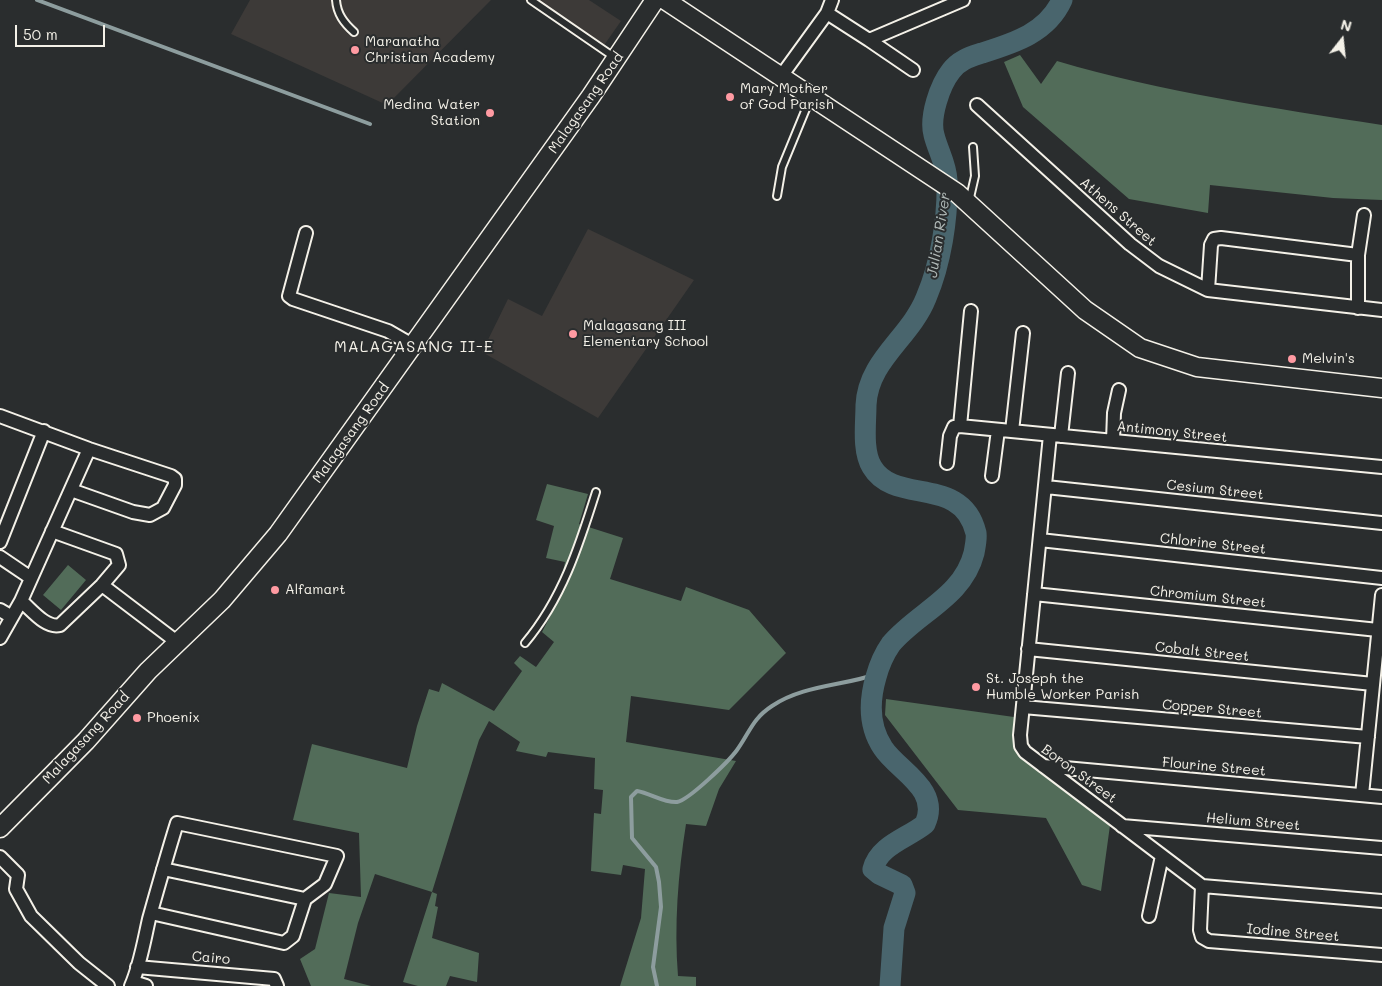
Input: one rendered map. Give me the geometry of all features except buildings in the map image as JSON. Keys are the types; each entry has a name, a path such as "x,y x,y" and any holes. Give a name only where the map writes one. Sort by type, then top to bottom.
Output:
{"main road":[{"name":"Malagasang Road","path":"0,828 86,741 177,642 222,600 278,534 618,59 655,0"},
{"path":"665,0 782,75 928,173 962,199 1085,310 1140,348 1198,367 1382,388"}],"street":[{"path":"782,75 827,13 832,0"},
{"path":"869,40 963,0"},
{"path":"827,13 913,70"},
{"name":"Athens Street","path":"977,105 1130,244 1159,266 1208,290 1382,310"},
{"path":"1358,308 1358,255 1364,215"},
{"path":"306,233 289,296 293,299 388,330 414,346"},
{"path":"1208,290 1211,245 1214,239 1221,238 1358,255"},
{"path":"947,463 950,436 954,427 960,426 971,311"},
{"path":"1012,431 1023,333"},
{"name":"Boron Street","path":"1068,373 1046,488 1028,649 1021,746 1025,752 1042,766 1202,886"},
{"path":"1112,441 1114,413 1119,390"},
{"path":"0,417 175,479 175,485 164,508 150,515 133,512 71,490"},
{"name":"Antimony Street","path":"960,426 1382,467"},
{"path":"992,476 998,430"},
{"path":"0,542 44,431"},
{"path":"0,638 32,578 89,449"},
{"name":"Cesium Street","path":"1046,488 1382,523"},
{"path":"21,601 48,624 55,627 60,625 102,585 118,565 116,554 52,531"},
{"name":"Chlorine Street","path":"1040,540 1382,578"},
{"path":"0,557 32,578"},
{"path":"102,585 177,642"},
{"name":"Chromium Street","path":"1034,594 1378,630"},
{"path":"1362,795 1382,595"},
{"path":"0,610 12,617"},
{"name":"Cobalt Street","path":"1028,649 1373,684"},
{"name":"Copper Street","path":"1023,707 1368,737"},
{"name":"Flourine Street","path":"1042,766 1382,797"},
{"path":"146,986 132,984 137,967 151,913 163,869 177,824 337,856 325,884 305,898 294,936 284,943 151,913"},
{"name":"Helium Street","path":"1122,826 1382,848"},
{"path":"1149,916 1162,856"},
{"path":"0,858 18,875 16,890 31,916 79,963 108,986"},
{"path":"163,869 305,898"},
{"path":"1202,886 1382,902"},
{"name":"Iodine Street","path":"1202,886 1200,930 1202,937 1209,941 1382,955"},
{"name":"Cairo","path":"137,967 274,979 277,986"}],"lane":[{"path":"336,0 340,15 346,25 354,32"},
{"path":"530,0 618,59"},
{"path":"777,196 782,167 811,95"},
{"path":"962,199 975,176 973,147"},
{"path":"525,643 550,610 576,554 596,492"}],"shaded area":[{"name":"Maranatha Christian Academy","path":"250,0 491,0 387,105 231,34"},
{"path":"524,0 589,0 621,21 600,51"},
{"name":"Malagasang III Elementary School","path":"588,229 694,280 598,418 482,352 508,299 542,316"}],"green space":[{"path":"1020,55 1041,84 1057,61 1137,82 1177,90 1382,125 1382,200 1333,198 1210,185 1208,213 1129,199 1023,107 1004,62"},
{"path":"547,484 588,494 579,524 623,538 610,579 681,601 686,587 749,610 786,653 729,710 631,696 626,742 736,761 719,789 706,826 686,824 681,862 676,938 678,976 696,977 696,986 620,986 641,918 645,869 623,865 621,875 591,871 594,813 601,814 603,790 594,789 595,758 548,752 546,757 516,751 520,742 489,721 479,740 432,892 375,874 358,923 344,979 371,986 311,986 300,959 315,949 329,893 361,897 359,833 293,820 312,744 407,768 417,726 429,689 439,692 442,683 494,711 522,671 514,663 520,656 536,667 554,642 542,632 556,605 565,562 546,558 554,526 536,520"},
{"path":"68,565 86,580 61,610 43,595"},
{"path":"886,699 1021,718 1020,746 1111,818 1101,891 1082,885 1046,818 958,810 885,715"},
{"path":"432,892 437,894 435,906 438,907 432,938 479,953 477,982 450,976 446,986 418,986 403,982"}],"waterway":[{"path":"37,0 370,124"},
{"name":"Julian River","path":"890,986 894,928 905,893 902,885 873,869 881,854 925,824 928,812 927,801 923,791 916,781 890,756 878,740 873,723 872,695 880,664 891,644 914,622 950,593 960,581 974,553 976,533 968,515 957,503 943,496 896,485 882,479 872,467 867,453 865,437 868,389 882,362 919,312 926,298 940,255 945,225 947,180 934,135 933,119 936,101 943,84 954,67 961,62 1017,41 1039,29 1056,11 1062,0"},
{"path":"657,986 653,967 661,907 659,882 656,867 632,838 631,797 637,791 672,802 683,800 699,788 726,762 737,750 760,716 772,706 784,699 810,690 877,674"}],"place":[{"name":"Maranatha Christian Academy","path":"355,50"},
{"name":"Mary Mother of God Parish","path":"730,97"},
{"name":"Medina Water Station","path":"490,113"},
{"name":"Malagasang III Elementary School","path":"573,334"},
{"name":"Melvin's","path":"1292,359"},
{"name":"Alfamart","path":"275,590"},
{"name":"St. Joseph the Humble Worker Parish","path":"976,687"},
{"name":"Phoenix","path":"137,718"}],"district":[{"name":"MALAGASANG II-E","path":"414,347"}]}
